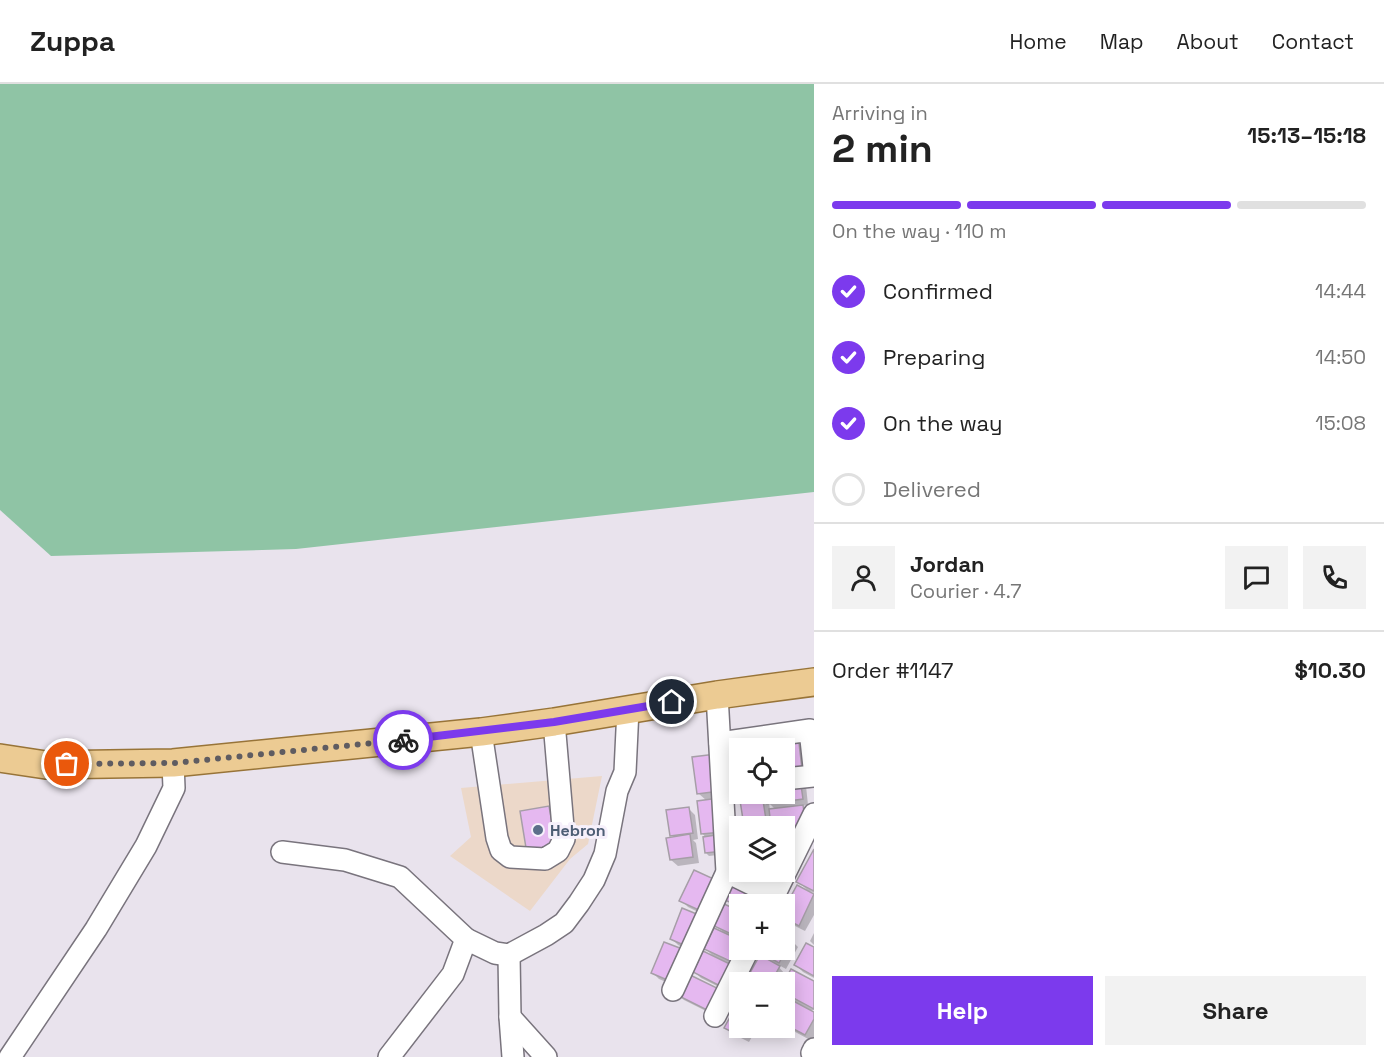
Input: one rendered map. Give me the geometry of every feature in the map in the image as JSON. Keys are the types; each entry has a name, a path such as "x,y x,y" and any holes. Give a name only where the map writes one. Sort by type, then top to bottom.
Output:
{"main road":[{"path":"0,758 46,765 174,763 481,732 717,694 814,682"}],"street":[{"path":"717,694 720,743 729,778"},
{"path":"282,852 345,860 400,877 466,939 509,956 564,923 594,880 605,854 617,791 625,772 628,709"},
{"path":"481,732 496,838 501,850 510,857 545,859 558,851 564,838 554,722"},
{"path":"720,743 810,730 814,767"},
{"path":"10,1057 96,929 146,846 174,788 174,763"},
{"path":"795,778 814,776"},
{"path":"795,838 814,814"},
{"path":"673,990 727,872 729,863"},
{"path":"727,872 762,894"},
{"path":"389,1057 453,974 466,939"},
{"path":"509,956 513,1057"},
{"path":"715,1016 743,960"},
{"path":"510,1017 546,1057"}],"shaded area":[{"path":"602,776 588,844 570,859 530,911 450,856 471,837 461,788"}],"green space":[{"path":"0,84 814,84 814,492 296,549 51,556 0,510"}],"building":[{"path":"795,743 799,743 802,769 795,770"},
{"path":"716,754 720,791 697,794 692,757"},
{"path":"800,778 803,799 795,800 795,779"},
{"path":"719,798 723,832 701,834 697,801"},
{"path":"741,804 764,804 765,816 742,816"},
{"path":"803,805 806,827 795,828 795,816 770,816 769,809"},
{"name":"Hebron","path":"549,806 557,849 527,854 520,811"},
{"path":"689,807 693,833 670,836 666,810"},
{"path":"690,834 693,857 670,860 666,838"},
{"path":"722,834 724,851 705,853 703,837"},
{"path":"814,849 814,891 796,882"},
{"path":"694,870 716,880 701,911 679,901"},
{"path":"733,882 740,882 766,894 729,894 729,902 725,900"},
{"path":"797,885 814,894 799,926 795,924 795,894 792,894"},
{"path":"724,904 729,906 729,933 714,926"},
{"path":"682,908 699,915 686,946 670,939"},
{"path":"714,928 729,935 729,960 733,960 732,962 704,949"},
{"path":"664,942 685,950 672,982 651,973"},
{"path":"806,943 814,947 814,976 794,965"},
{"path":"703,951 732,965 722,987 693,972"},
{"path":"757,960 769,960 780,966 777,972 751,972"},
{"path":"791,969 814,981 814,1009 795,999 795,972 789,972"},
{"path":"686,973 721,990 711,1012 675,994"},
{"path":"795,1002 814,1012 814,1019 805,1035 795,1030"},
{"path":"729,1019 729,1030 724,1028"}],"way so far":[{"path":"67,764 174,763 403,740"}],"place":[{"name":"Hebron","path":"538,830"}],"route":[{"path":"403,740 554,722 672,702"}]}
